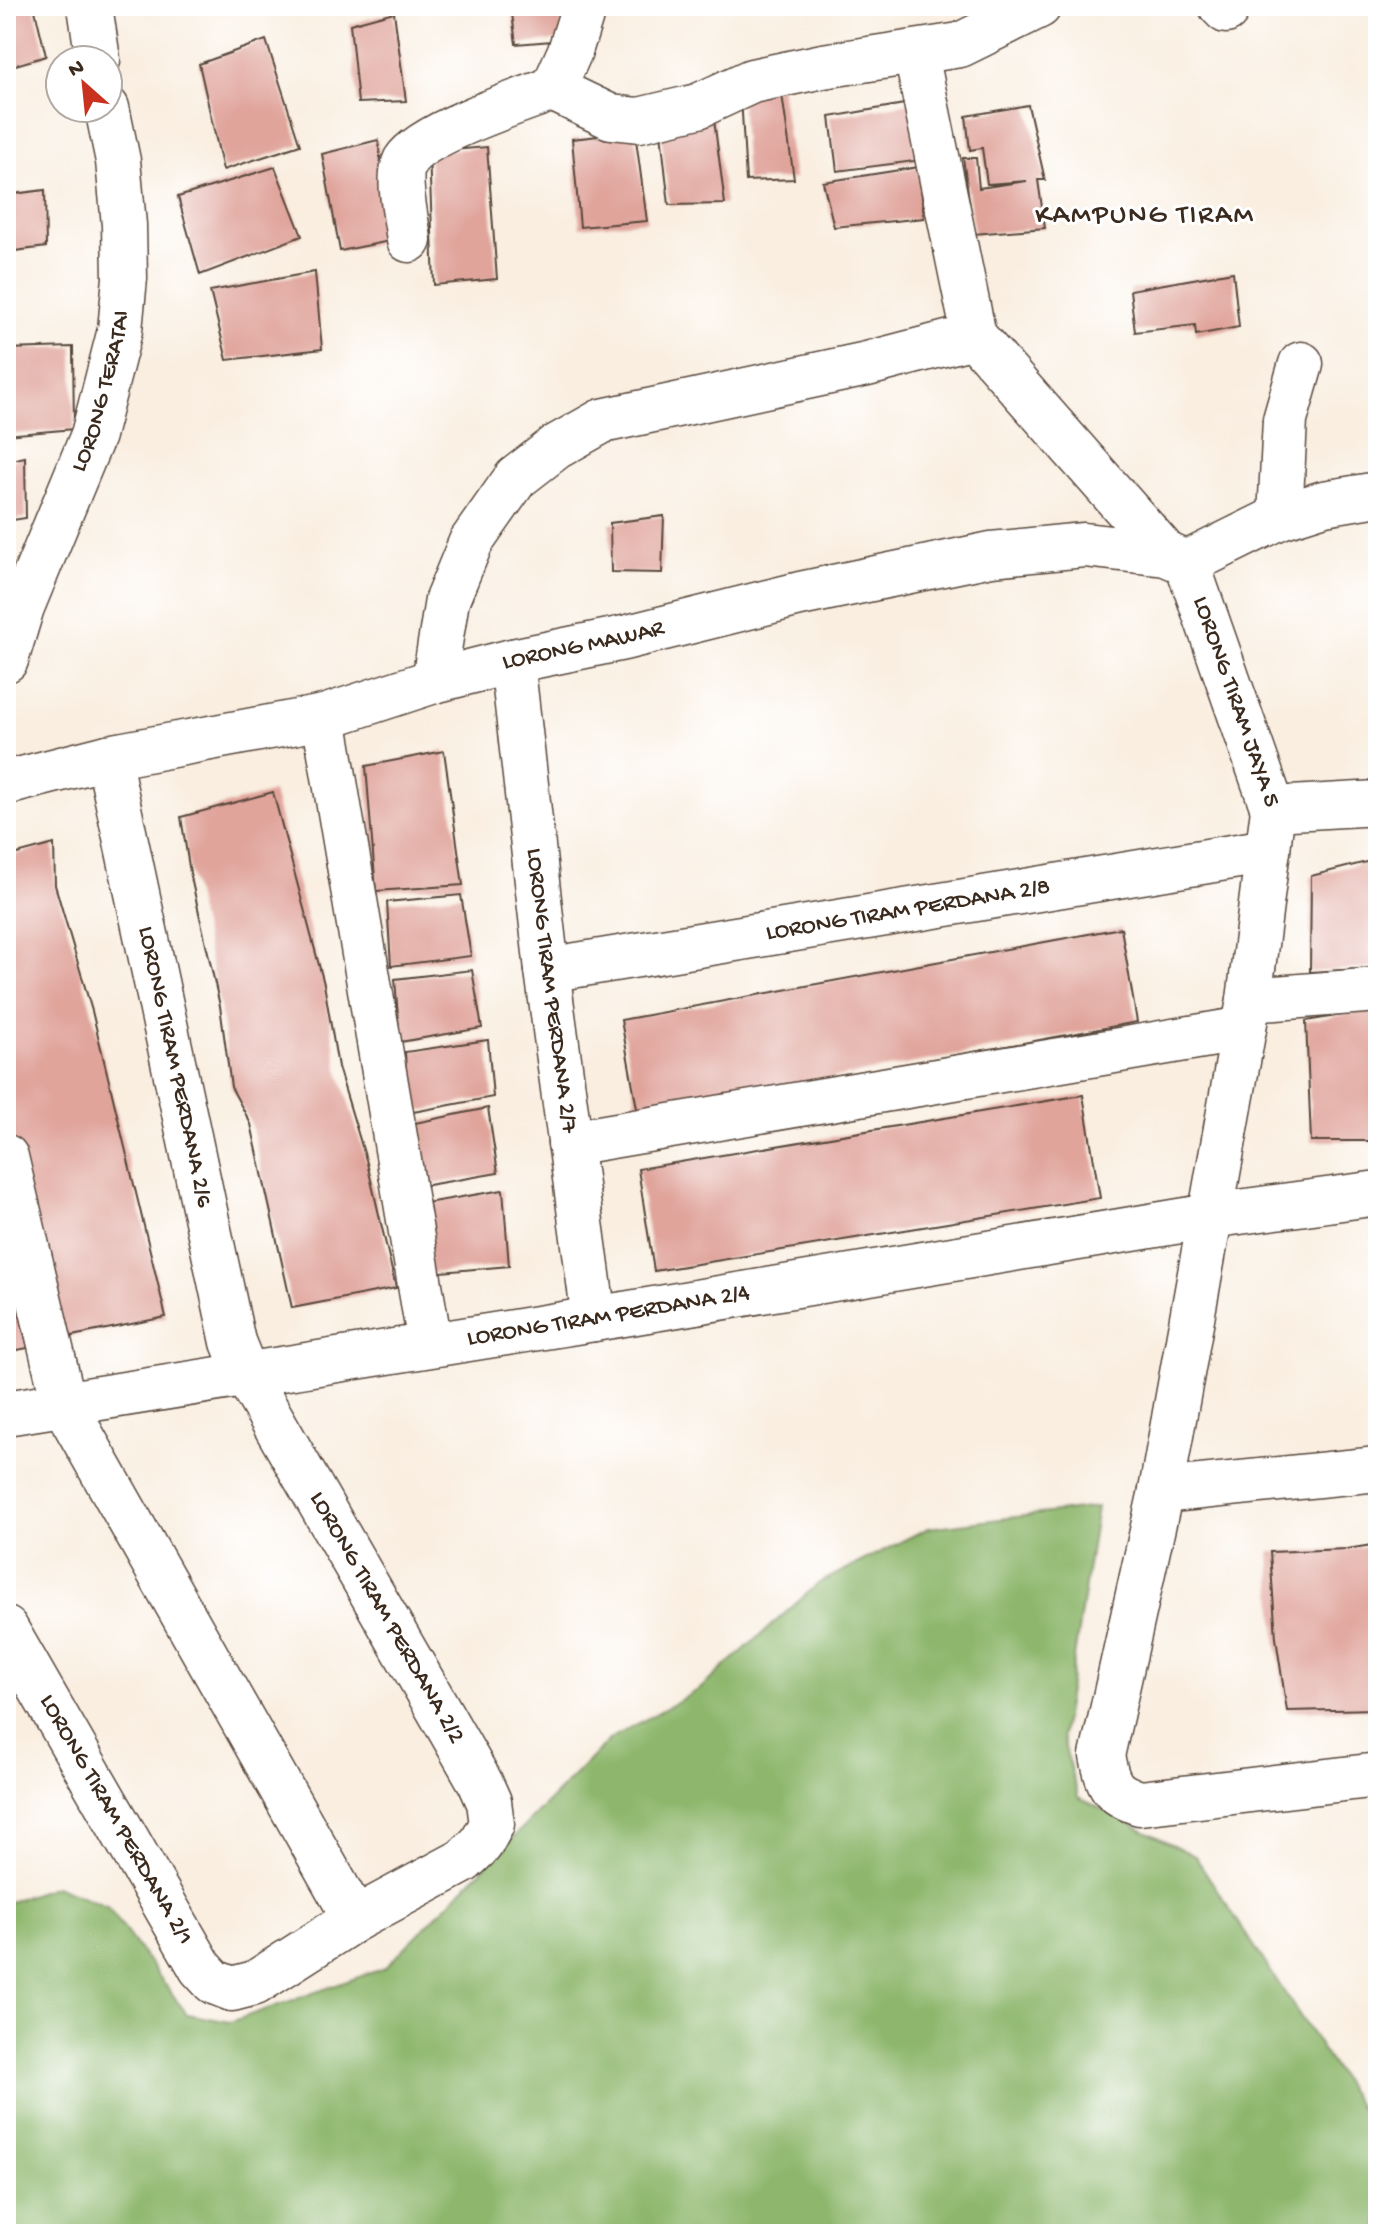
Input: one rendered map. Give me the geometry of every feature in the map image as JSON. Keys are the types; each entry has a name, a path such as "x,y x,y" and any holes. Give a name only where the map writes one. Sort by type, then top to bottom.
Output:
{"street":[{"path":"90,6 96,44"},
{"path":"553,89 570,51 584,6"},
{"path":"409,240 401,177 405,161 418,148 445,133 509,104 553,89 611,117 639,120 698,106 752,81 823,66 960,45 1039,6"},
{"path":"916,54 974,336 1176,558 1324,503 1378,494"},
{"name":"LORONG TERATAI","path":"6,660 22,607 93,435 120,330 125,278 124,225 118,161 110,124"},
{"path":"434,681 447,600 471,542 516,478 556,447 602,421 867,364 974,336"},
{"path":"1280,517 1285,420 1301,364"},
{"name":"LORONG MAWAR","path":"6,783 108,757 324,717 434,681 512,661 624,638 800,594 991,554 1084,545 1176,558"},
{"name":"LORONG TIRAM JAYA 5","path":"1176,558 1270,830 1378,803"},
{"name":"LORONG TIRAM PERDANA 2/7","path":"512,661 547,970 594,1319"},
{"path":"324,717 430,1344"},
{"name":"LORONG TIRAM PERDANA 2/6","path":"108,757 233,1342 246,1374"},
{"path":"1270,830 1247,1014 1161,1491 1102,1756 1106,1778 1118,1796 1140,1803 1378,1775"},
{"name":"LORONG TIRAM PERDANA 2/8","path":"547,970 1270,830"},
{"path":"570,1143 1378,990"},
{"path":"6,1157 64,1404 355,1919"},
{"name":"LORONG TIRAM PERDANA 2/4","path":"6,1413 1210,1216 1378,1193"},
{"name":"LORONG TIRAM PERDANA 2/2","path":"246,1374 489,1802 492,1824 481,1844 463,1861 355,1919"},
{"path":"1161,1491 1378,1469"},
{"name":"LORONG TIRAM PERDANA 2/1","path":"6,1629 201,1968 214,1982 232,1989 255,1983 355,1919"}],"green space":[{"path":"1097,1507 1062,1736 1078,1797 1195,1856 1378,2135 1378,2234 6,2234 6,1903 55,1886 107,1906 187,2014 230,2022 385,1968 610,1739 700,1689 819,1583 928,1528"}],"building":[{"path":"6,6 34,6 44,57 6,68"},
{"path":"511,6 560,6 564,40 516,44"},
{"path":"394,12 406,101 358,103 350,24"},
{"path":"266,40 300,145 223,170 199,64"},
{"path":"781,87 794,179 746,181 741,96"},
{"path":"910,103 915,161 837,171 830,117"},
{"path":"1028,105 1045,180 1038,180 1045,228 974,234 963,158 976,158 979,188 1027,181 987,184 982,148 970,150 966,116"},
{"path":"713,112 725,204 669,205 659,115"},
{"path":"635,132 647,221 580,227 572,139"},
{"path":"378,140 390,241 340,251 322,154"},
{"path":"487,147 497,279 434,285 429,152"},
{"path":"275,167 302,236 200,275 178,197"},
{"path":"919,167 924,218 834,227 823,182"},
{"path":"45,190 46,247 6,252 6,195"},
{"path":"315,272 322,349 227,360 210,291"},
{"path":"1233,272 1239,327 1196,335 1195,325 1135,332 1130,290"},
{"path":"73,347 74,429 6,435 6,349"},
{"path":"25,457 26,518 6,521 6,461"},
{"path":"664,516 662,573 611,572 610,523"},
{"path":"444,751 463,885 376,891 366,766"},
{"path":"273,792 324,984 338,1067 367,1163 396,1288 292,1308 251,1124 231,1087 220,1006 190,873 181,817"},
{"path":"54,844 55,885 92,1011 166,1317 57,1339 6,1127 6,857"},
{"path":"1378,859 1378,968 1310,972 1311,876"},
{"path":"461,895 471,956 391,966 387,902"},
{"path":"1121,928 1137,1022 638,1114 621,1020"},
{"path":"472,970 482,1028 400,1042 395,979"},
{"path":"1378,1009 1378,1141 1311,1141 1306,1021"},
{"path":"488,1040 493,1097 408,1113 405,1052"},
{"path":"1083,1095 1100,1198 654,1271 638,1169"},
{"path":"488,1108 498,1173 422,1186 415,1123"},
{"path":"503,1190 509,1266 430,1273 426,1203"},
{"path":"1378,1227 1378,1272 1376,1272 1372,1228"},
{"path":"6,1256 28,1348 6,1352"},
{"path":"1378,1544 1378,1709 1287,1711 1276,1638 1270,1552 1347,1549"}],"district":[{"name":"KAMPUNG TIRAM","path":"1145,216"}]}
